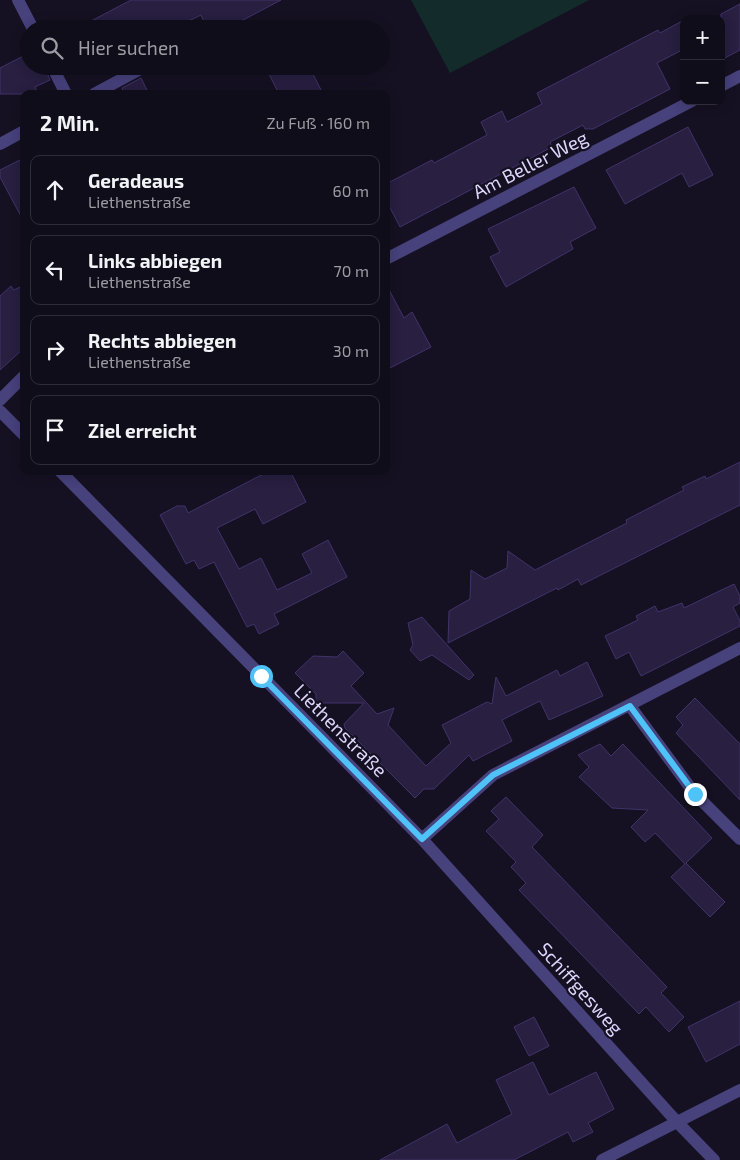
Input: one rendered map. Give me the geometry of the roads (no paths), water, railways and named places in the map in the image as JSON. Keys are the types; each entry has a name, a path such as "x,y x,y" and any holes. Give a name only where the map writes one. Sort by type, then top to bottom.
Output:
{"street":[{"path":"18,0 28,20"},
{"path":"56,75 64,90"},
{"path":"101,90 129,75"},
{"path":"725,84 740,76"},
{"name":"Am Beller Weg","path":"390,257 684,105"},
{"path":"0,144 20,133"},
{"path":"0,400 20,380"},
{"path":"0,410 20,431"},
{"name":"Liethenstraße","path":"64,475 422,839"},
{"path":"422,839 493,775 740,648"},
{"path":"630,706 695,794 740,839"},
{"name":"Schiffgesweg","path":"422,839 677,1122 714,1160"},
{"path":"602,1160 740,1090"}]}
